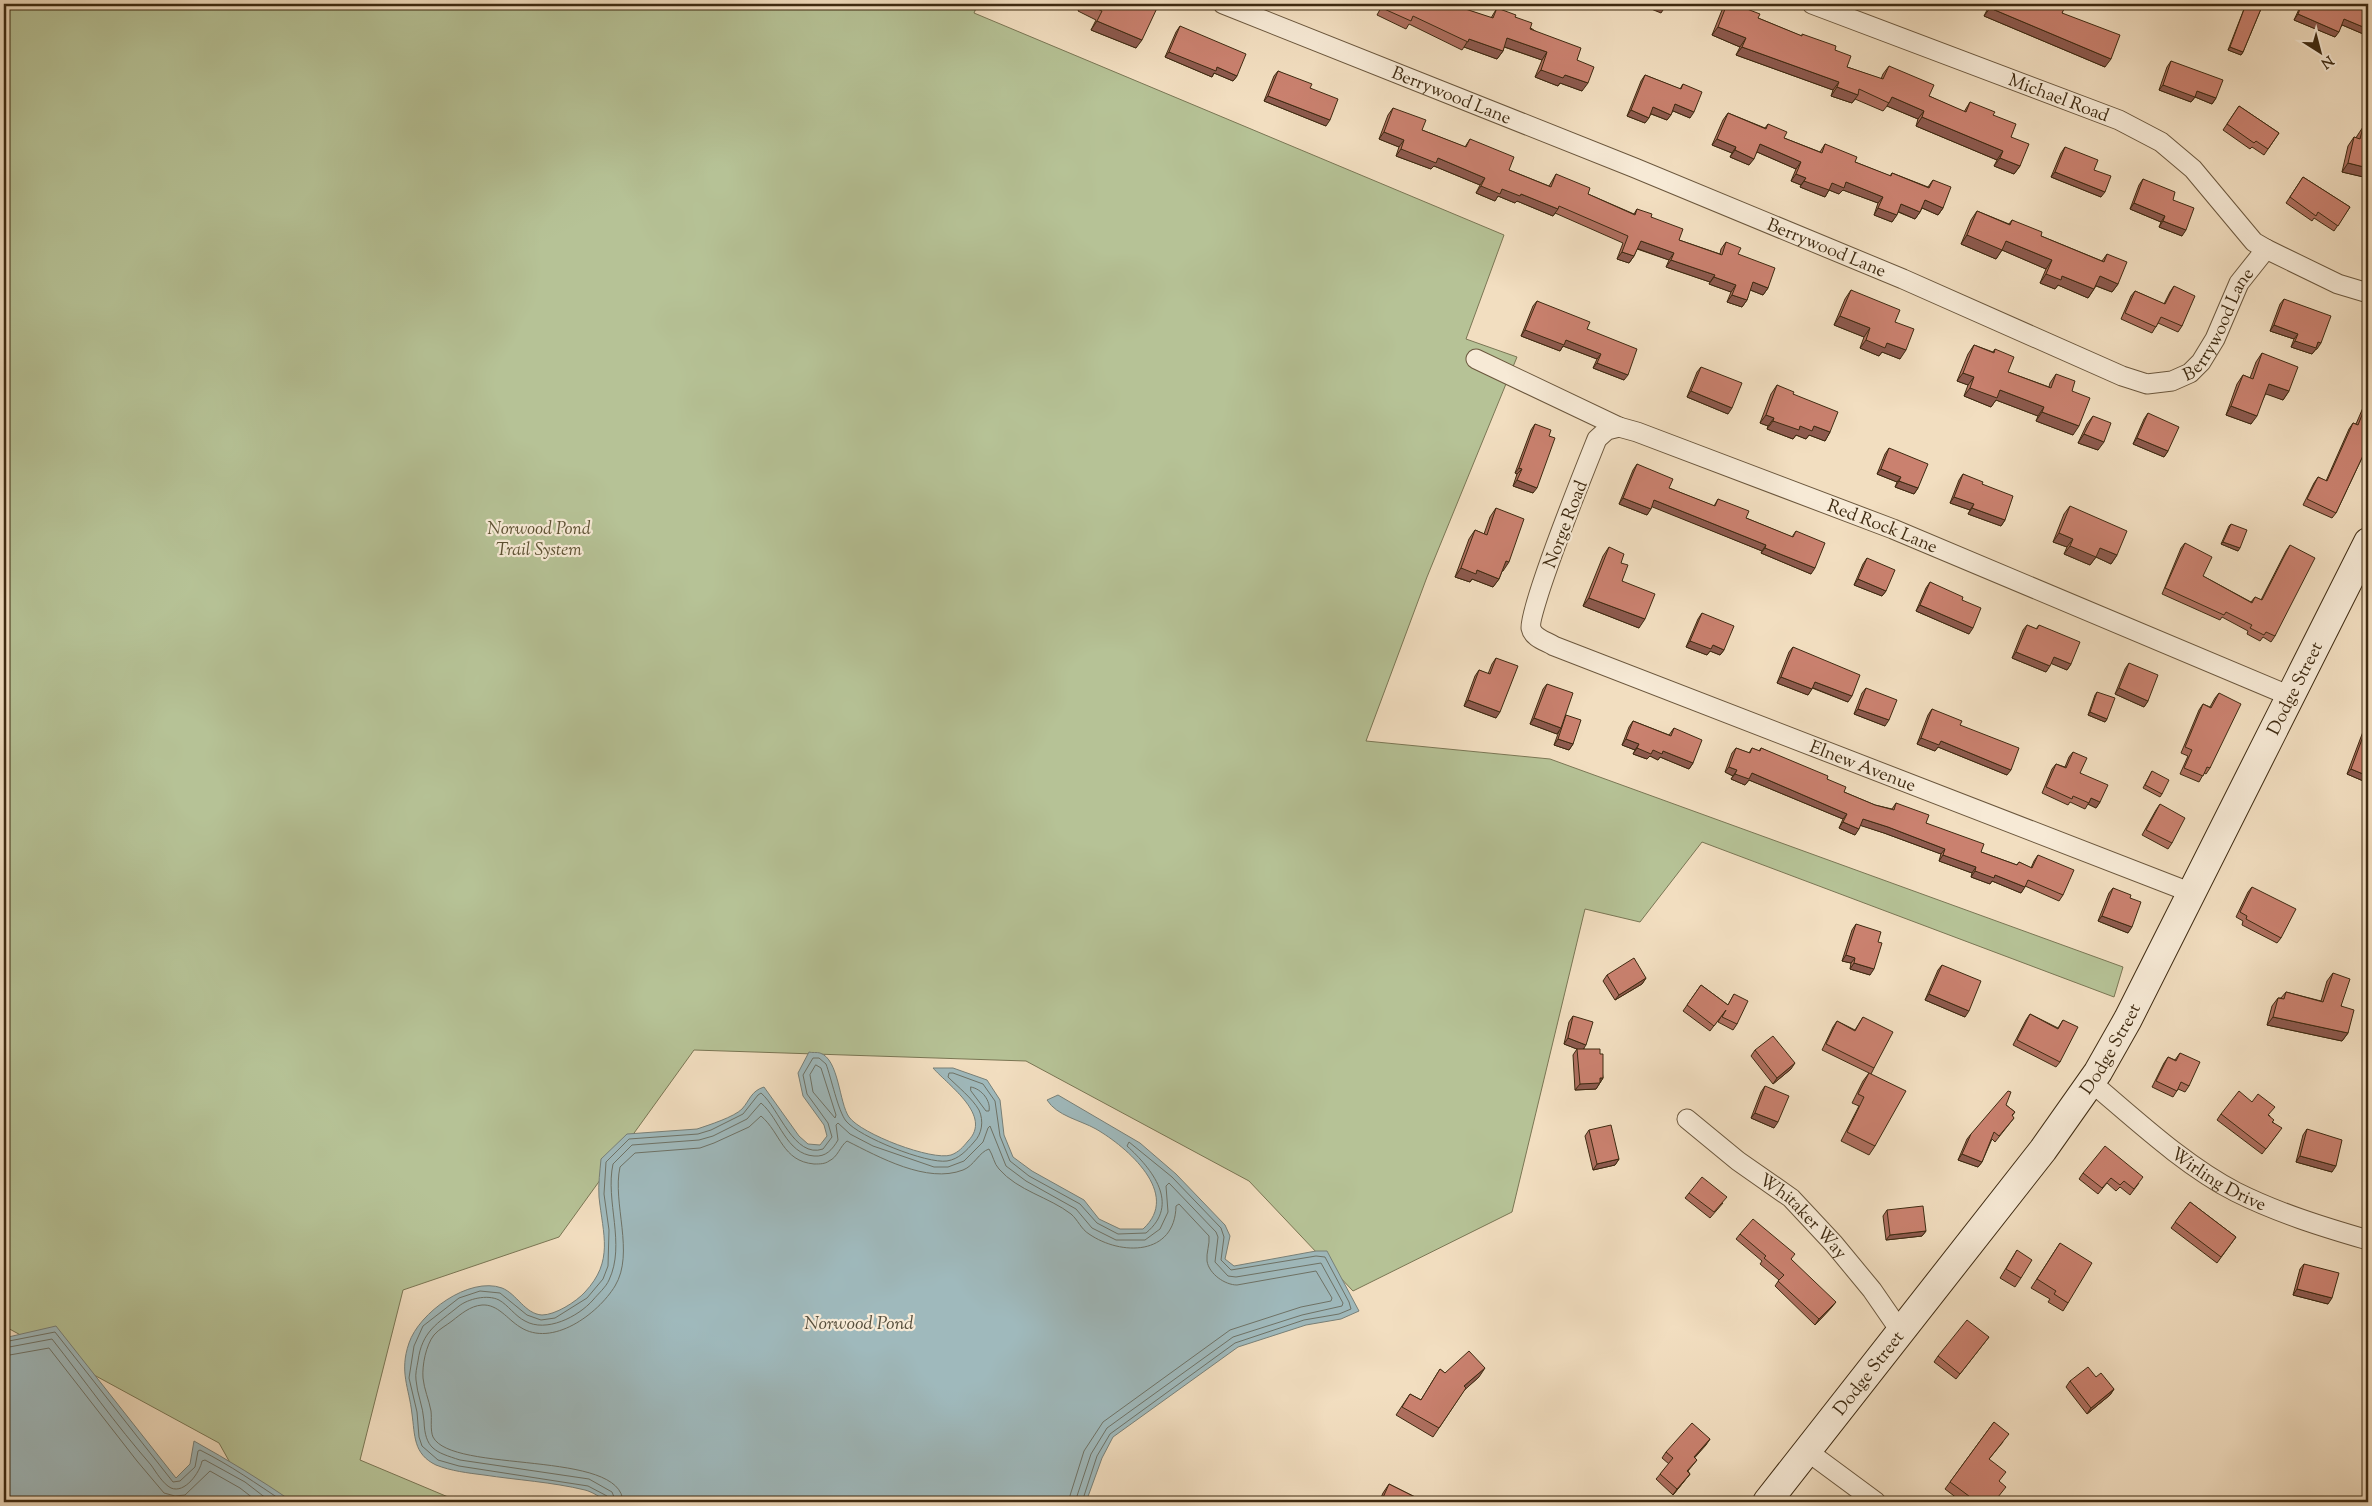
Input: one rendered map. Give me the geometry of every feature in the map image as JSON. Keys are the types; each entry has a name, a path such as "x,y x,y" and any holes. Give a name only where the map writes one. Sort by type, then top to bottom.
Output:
{"main road":[{"name":"Dodge Street","path":"1767,1502 2003,1205 2091,1082 2128,1019 2368,542"}],"street":[{"name":"Berrywood Lane","path":"1223,4 1644,172 1903,278 2122,376 2147,384 2172,381 2190,373 2202,362 2215,338 2238,283 2266,250 2338,284 2368,294"},
{"name":"Michael Road","path":"1812,4 2119,120 2161,142 2193,169 2254,242 2266,250"},
{"name":"Red Rock Lane","path":"1476,359 1619,427 1637,432 1893,529 2290,696"},
{"name":"Norge Road","path":"1534,635 1530,627 1539,595 1598,439 1607,430 1619,427"},
{"name":"Elnew Avenue","path":"1534,635 1554,646 2192,893"},
{"name":"Wirling Drive","path":"2091,1082 2172,1151 2235,1192 2302,1221 2368,1240"},
{"name":"Whitaker Way","path":"1687,1120 1738,1161 1791,1198 1834,1244 1872,1290 1901,1332"},
{"path":"1807,1451 1876,1502"}],"green space":[{"name":"Norwood Pond Trail System","path":"4,4 978,4 974,13 1504,235 1466,339 1517,357 1427,577 1366,741 1550,759 2123,967 2114,997 1702,842 1640,922 1585,909 1512,1212 1353,1291 1249,1181 1026,1061 694,1050 559,1237 403,1290 360,1460 460,1502 252,1502 219,1443 4,1326"}],"water":[{"name":"Norwood Pond","path":"809,1052 820,1053 831,1064 846,1110 849,1117 856,1124 897,1145 929,1154 942,1156 951,1155 959,1151 974,1131 975,1122 966,1102 933,1068 953,1068 987,1080 1000,1100 1004,1135 1013,1157 1032,1171 1084,1200 1099,1219 1120,1229 1143,1229 1153,1215 1156,1201 1153,1187 1146,1173 1135,1159 1109,1137 1063,1114 1051,1105 1047,1100 1058,1095 1140,1143 1176,1174 1225,1225 1230,1236 1225,1259 1234,1266 1316,1251 1327,1251 1359,1311 1341,1319 1306,1325 1238,1347 1113,1437 1102,1458 1086,1502 608,1502 591,1492 573,1487 466,1473 448,1469 428,1461 416,1443 405,1371 406,1353 409,1343 423,1320 447,1300 475,1287 489,1286 502,1288 526,1308 542,1315 559,1310 581,1296 594,1281 603,1258 604,1236 599,1192 601,1159 627,1134 697,1129 738,1112 753,1093 764,1087 799,1136 808,1144 820,1145 827,1136 824,1125 803,1096 798,1073"},
{"path":"56,1326 176,1478 190,1464 194,1441 244,1470 293,1502 4,1502 4,1338"}],"building":[{"path":"1085,4 1153,4 1158,6 1142,40 1097,21 1102,11"},
{"path":"1384,4 1450,4 1493,18 1497,8 1532,23 1530,29 1581,48 1577,60 1594,67 1588,83 1565,75 1563,78 1541,70 1547,52 1507,38 1503,51 1469,39 1468,42 1413,16 1411,21 1382,8"},
{"path":"1727,4 1734,4 1760,14 1758,18 1802,36 1802,34 1836,46 1835,50 1851,56 1847,67 1883,79 1889,66 1934,85 1929,96 1966,112 1970,102 1995,112 1993,115 2016,124 2011,137 2029,144 2020,166 2000,158 2003,151 1922,117 1924,111 1892,97 1889,103 1859,89 1858,95 1837,87 1839,82 1742,47 1746,38 1718,27"},
{"path":"1992,4 2064,4 2066,5 2062,13 2120,35 2111,59 1990,8"},
{"path":"2246,4 2263,4 2243,52 2230,47"},
{"path":"2302,4 2368,4 2368,29 2344,19 2339,32 2298,14"},
{"path":"1180,26 1246,54 1237,76 1217,67 1216,71 1169,52"},
{"path":"2171,61 2223,80 2216,98 2197,91 2195,97 2163,85"},
{"path":"1278,71 1312,84 1310,88 1338,99 1330,120 1268,96"},
{"path":"1645,75 1681,89 1683,84 1702,92 1694,112 1675,104 1671,115 1653,107 1649,118 1631,110"},
{"path":"2239,106 2279,133 2268,149 2256,141 2254,143 2227,124"},
{"path":"1393,108 1426,120 1422,130 1466,147 1470,139 1514,157 1509,170 1551,187 1556,174 1590,188 1588,194 1635,215 1637,209 1652,214 1651,217 1683,229 1679,240 1722,255 1726,242 1741,248 1738,254 1775,268 1768,288 1753,282 1747,300 1732,295 1736,285 1714,277 1715,275 1671,260 1674,253 1641,241 1634,256 1622,252 1628,236 1559,206 1558,209 1521,194 1520,196 1502,189 1500,194 1481,186 1485,178 1438,158 1436,163 1401,149 1404,140 1384,132"},
{"path":"1728,113 1766,129 1768,124 1787,132 1784,138 1822,153 1825,144 1857,157 1855,162 1891,176 1892,173 1929,188 1933,180 1951,187 1943,208 1925,200 1920,212 1901,204 1897,215 1878,208 1883,197 1846,182 1844,188 1832,183 1829,190 1804,181 1806,178 1796,174 1801,162 1760,144 1754,159 1735,150 1736,147 1717,139"},
{"path":"2363,127 2368,128 2368,168 2348,163 2354,137 2360,139"},
{"path":"2065,147 2098,160 2094,170 2111,176 2105,192 2055,172"},
{"path":"2303,177 2350,207 2338,226 2318,212 2316,216 2290,197"},
{"path":"2143,179 2175,192 2173,200 2194,208 2186,230 2163,221 2165,216 2134,203"},
{"path":"1977,211 2010,225 2012,220 2042,232 2041,236 2104,262 2107,254 2127,262 2118,284 2100,276 2094,289 2062,276 2061,280 2046,274 2052,260 2006,241 2002,250 1967,235"},
{"path":"2174,286 2195,296 2182,326 2161,317 2156,327 2125,313 2135,291 2165,304"},
{"path":"1851,290 1900,310 1895,322 1914,329 1906,350 1887,343 1885,348 1866,340 1870,328 1840,316"},
{"path":"2284,299 2331,316 2321,343 2318,342 2316,348 2295,341 2298,334 2274,325"},
{"path":"1537,301 1590,322 1587,329 1637,349 1628,375 1597,363 1601,354 1566,340 1564,345 1525,330"},
{"path":"1974,345 1994,353 1995,349 2014,357 2008,372 2051,388 2056,374 2075,381 2072,391 2090,398 2079,426 2042,412 2044,407 2000,390 1997,398 1970,388 1974,377 1963,373"},
{"path":"2262,353 2298,367 2289,391 2269,384 2257,416 2231,406 2243,375 2253,379"},
{"path":"1701,367 1742,383 1732,408 1691,391"},
{"path":"1777,385 1794,392 1793,394 1838,412 1830,432 1814,426 1812,431 1800,426 1799,430 1773,421 1774,418 1766,415"},
{"path":"2368,400 2368,445 2336,513 2307,499 2318,477 2327,481 2353,423 2358,425"},
{"path":"2148,413 2179,427 2168,451 2137,438"},
{"path":"2093,416 2111,423 2104,442 2084,434"},
{"path":"1535,424 1551,430 1549,436 1555,438 1537,488 1517,480 1522,469 1519,468"},
{"path":"1889,448 1928,464 1918,488 1899,481 1901,477 1881,469"},
{"path":"1637,464 1673,479 1669,488 1715,506 1718,499 1749,511 1746,518 1793,537 1796,531 1825,543 1815,568 1765,548 1766,545 1654,500 1651,509 1623,498"},
{"path":"1963,474 1983,482 1982,484 2013,496 2005,520 1972,508 1974,504 1954,497"},
{"path":"2070,506 2127,531 2117,555 2100,548 2096,557 2070,546 2073,539 2059,533"},
{"path":"1496,508 1524,519 1509,562 1506,561 1499,579 1477,570 1476,574 1461,568 1475,530 1487,535"},
{"path":"2231,524 2247,530 2240,548 2223,542"},
{"path":"2185,543 2212,557 2203,576 2252,603 2255,597 2262,600 2290,545 2315,558 2275,636 2266,632 2264,635 2250,628 2252,625 2226,612 2224,615 2165,588"},
{"path":"1609,547 1624,554 1621,563 1628,565 1622,581 1655,594 1645,619 1589,598"},
{"path":"1867,558 1895,570 1886,591 1858,579"},
{"path":"1930,582 1963,597 1962,600 1981,608 1973,628 1920,605"},
{"path":"1702,613 1734,626 1724,650 1713,645 1711,649 1690,641"},
{"path":"2027,625 2037,629 2039,625 2080,642 2071,664 2054,657 2050,666 2016,652"},
{"path":"1793,647 1860,675 1852,696 1815,682 1812,689 1781,677"},
{"path":"1496,658 1518,666 1500,712 1468,700 1479,670 1490,674"},
{"path":"2129,663 2158,675 2148,701 2119,688"},
{"path":"1547,684 1573,693 1561,728 1534,718"},
{"path":"1866,688 1897,700 1889,720 1858,709"},
{"path":"2097,692 2115,698 2107,719 2090,712"},
{"path":"2219,693 2241,704 2210,768 2207,767 2203,776 2184,768 2192,750 2185,747 2203,704 2211,708"},
{"path":"1932,709 1962,721 1960,725 2019,748 2011,770 1941,741 1939,745 1921,738"},
{"path":"1566,715 1581,720 1573,744 1558,739"},
{"path":"1633,721 1671,736 1674,728 1702,740 1693,763 1663,751 1662,754 1653,750 1651,754 1637,748 1639,744 1626,739"},
{"path":"2368,723 2368,776 2351,769"},
{"path":"1736,748 1750,753 1752,748 1760,751 1761,748 1828,776 1827,779 1846,787 1844,792 1875,805 1894,810 1896,803 1929,815 1926,823 1984,844 1981,852 2017,865 2019,862 2032,868 2038,855 2074,870 2063,895 2028,880 2025,887 1995,875 1994,878 1975,871 1976,867 1943,855 1945,849 1863,819 1859,829 1843,822 1847,814 1752,773 1749,779 1735,774 1737,770 1729,767"},
{"path":"2073,752 2087,758 2080,773 2108,785 2100,802 2091,798 2089,803 2073,796 2072,799 2046,787 2056,764 2066,768"},
{"path":"2152,771 2169,780 2162,794 2145,785"},
{"path":"2160,804 2185,818 2172,843 2146,830"},
{"path":"2252,887 2296,909 2281,938 2246,919 2247,916 2240,912"},
{"path":"2113,888 2131,895 2130,898 2141,902 2132,927 2102,916"},
{"path":"1856,924 1881,932 1878,942 1882,943 1874,969 1854,963 1855,958 1846,955"},
{"path":"1634,958 1646,978 1619,995 1607,975"},
{"path":"1942,965 1981,981 1969,1011 1929,994"},
{"path":"2333,973 2350,979 2341,1006 2354,1010 2348,1033 2273,1017 2278,998 2284,999 2286,992 2323,1002"},
{"path":"1701,985 1728,1005 1734,994 1748,1001 1737,1024 1722,1017 1726,1010 1714,1026 1687,1005"},
{"path":"2030,1014 2058,1029 2063,1020 2078,1027 2060,1062 2017,1040"},
{"path":"1573,1016 1593,1022 1586,1045 1568,1038"},
{"path":"1863,1017 1893,1032 1874,1068 1826,1044 1837,1021 1855,1031"},
{"path":"1773,1036 1795,1063 1777,1078 1755,1050"},
{"path":"1577,1049 1600,1049 1600,1054 1603,1054 1603,1078 1600,1078 1600,1083 1580,1084"},
{"path":"2180,1053 2200,1062 2189,1086 2181,1082 2177,1091 2156,1081 2168,1057 2176,1061"},
{"path":"1869,1073 1906,1091 1875,1146 1847,1132 1864,1097 1858,1094"},
{"path":"1765,1086 1789,1096 1778,1122 1755,1113"},
{"path":"2008,1091 2011,1092 2006,1105 2015,1112 2012,1115 2014,1118 1999,1136 1994,1132 1982,1162 1962,1154 1971,1134"},
{"path":"2239,1091 2252,1102 2258,1094 2275,1107 2268,1115 2274,1120 2272,1122 2282,1128 2266,1149 2221,1114"},
{"path":"1611,1125 1619,1159 1597,1164 1589,1130"},
{"path":"2307,1129 2342,1140 2336,1166 2300,1156"},
{"path":"2105,1146 2143,1177 2134,1189 2124,1181 2120,1185 2111,1178 2102,1188 2083,1173"},
{"path":"1702,1177 1727,1197 1714,1212 1689,1193"},
{"path":"2190,1202 2236,1237 2221,1257 2175,1222"},
{"path":"1923,1206 1926,1231 1890,1235 1887,1210"},
{"path":"1753,1219 1795,1254 1791,1259 1836,1302 1819,1319 1778,1281 1784,1275 1764,1258 1766,1256 1740,1234"},
{"path":"2060,1243 2092,1263 2068,1303 2054,1294 2056,1291 2037,1279"},
{"path":"2017,1250 2032,1260 2021,1278 2006,1269"},
{"path":"2304,1264 2339,1273 2332,1298 2297,1289"},
{"path":"1967,1320 1989,1337 1960,1374 1938,1356"},
{"path":"1469,1351 1485,1368 1464,1386 1466,1388 1439,1428 1402,1407 1410,1394 1421,1400 1440,1369 1445,1373"},
{"path":"2088,1367 2096,1377 2101,1373 2114,1389 2091,1408 2070,1381"},
{"path":"1994,1422 2009,1434 1989,1459 2006,1472 1999,1481 2006,1487 1994,1502 1977,1502 1950,1482"},
{"path":"1692,1423 1710,1439 1694,1457 1697,1460 1687,1471 1690,1474 1677,1489 1660,1474 1673,1458 1666,1452"},
{"path":"1389,1484 1425,1502 1381,1502"}]}
